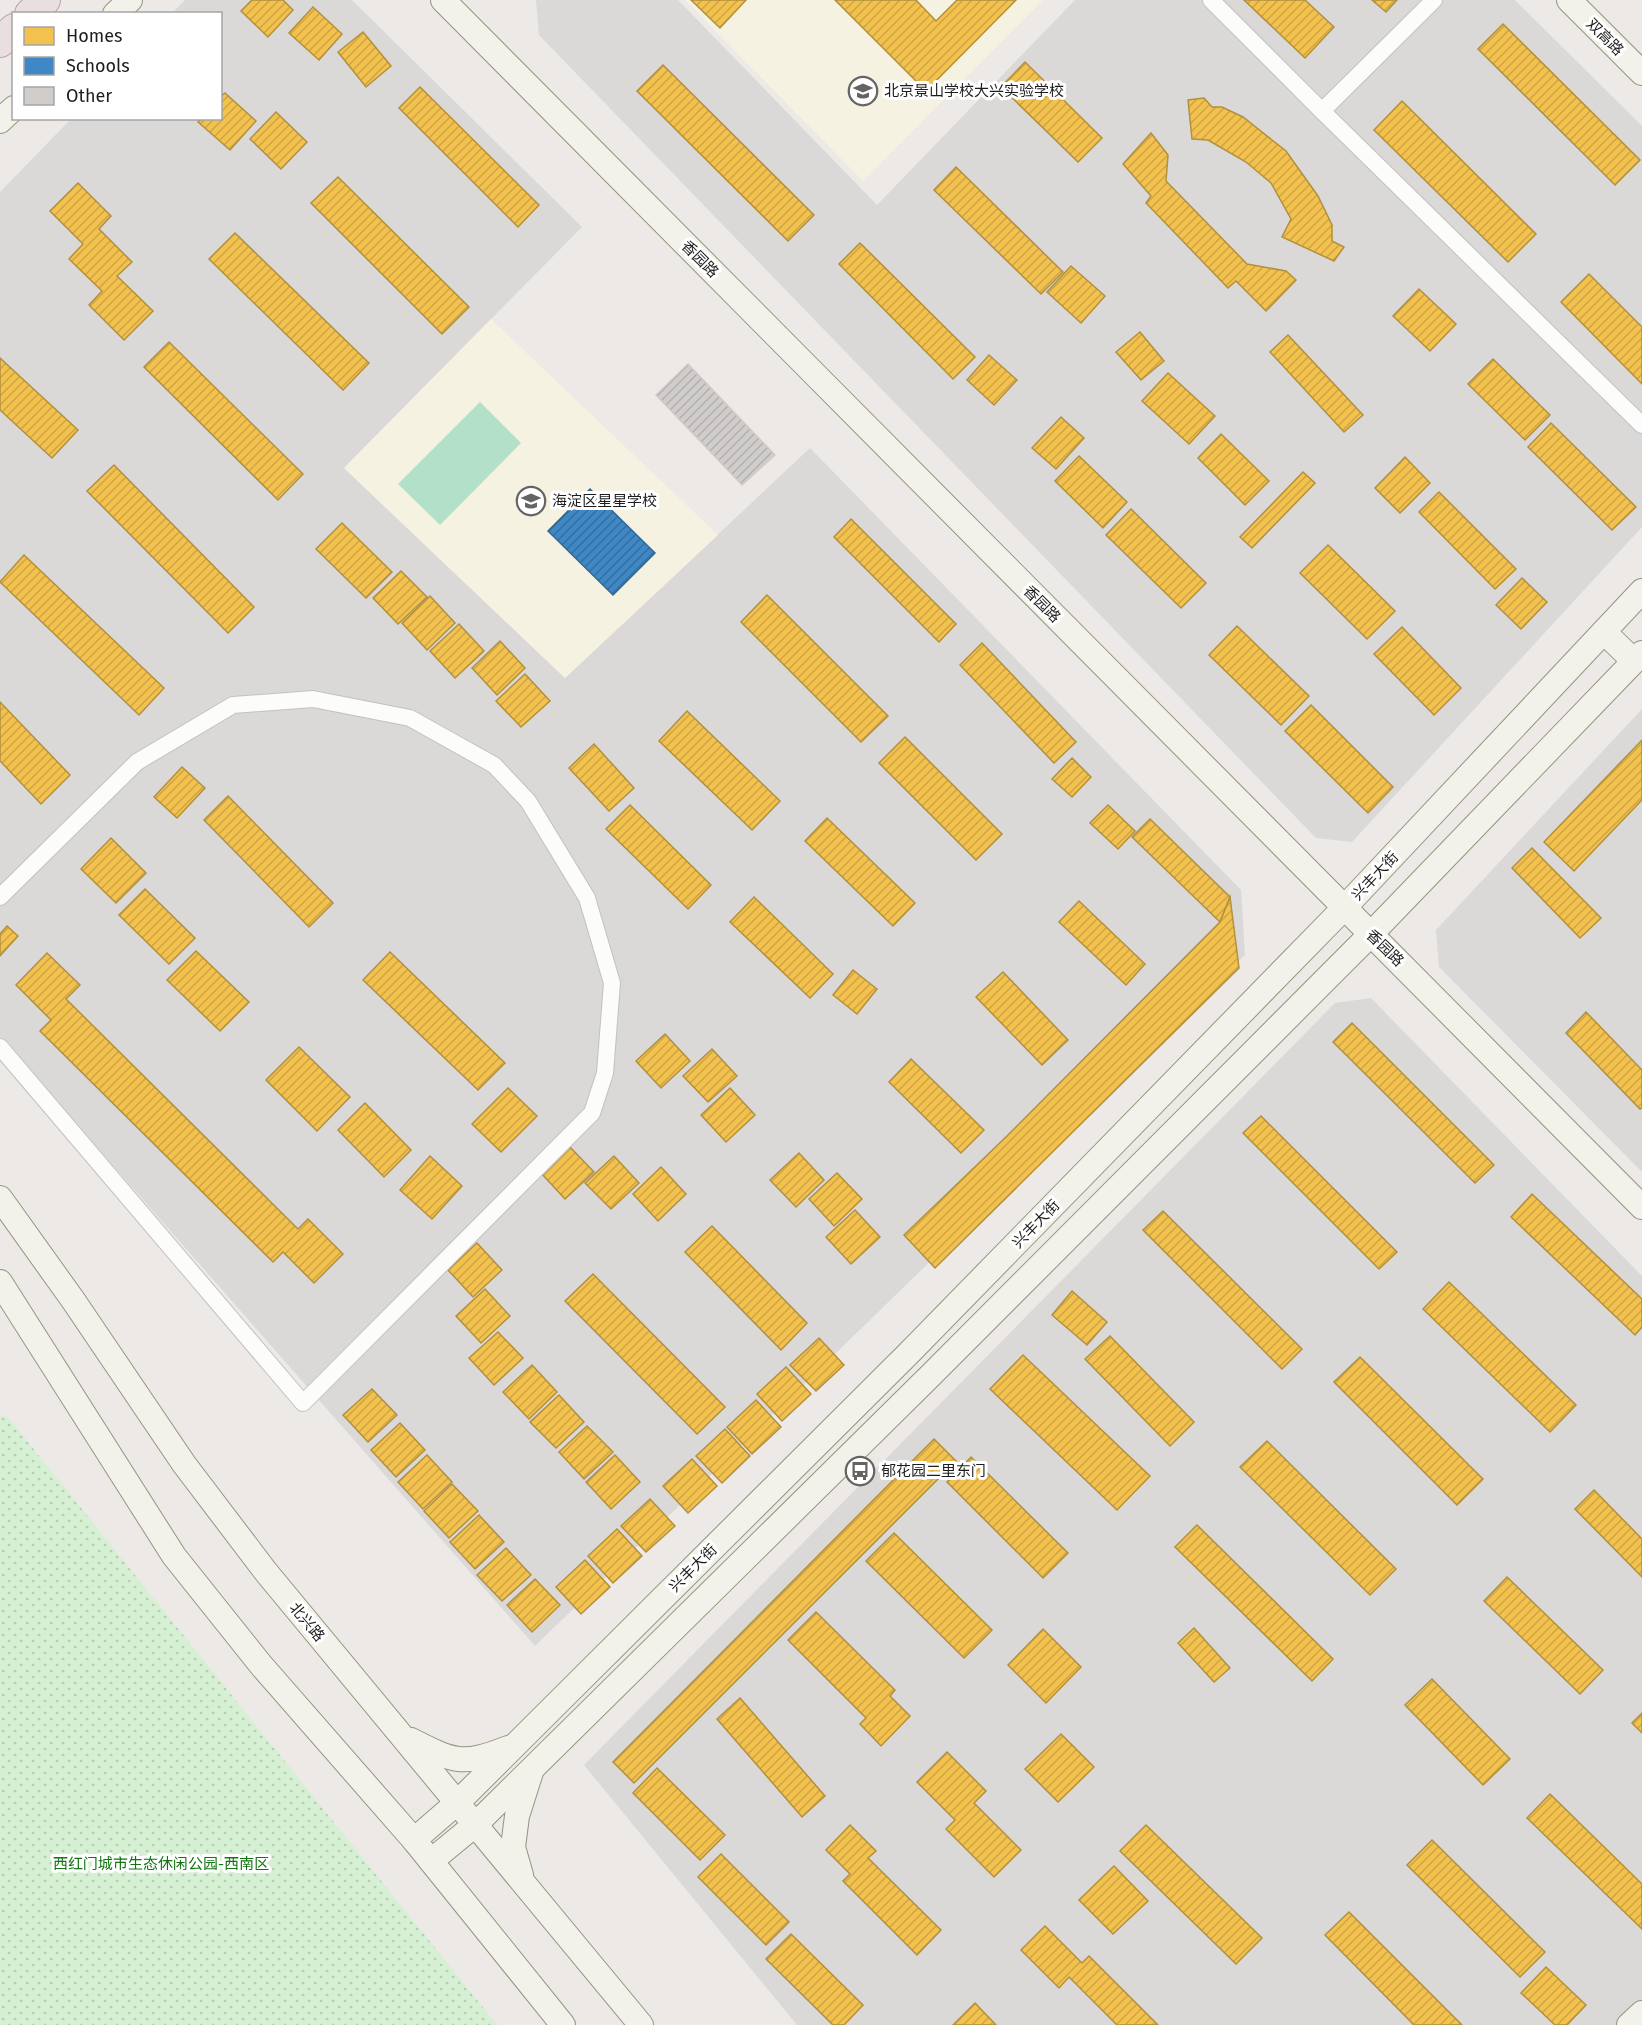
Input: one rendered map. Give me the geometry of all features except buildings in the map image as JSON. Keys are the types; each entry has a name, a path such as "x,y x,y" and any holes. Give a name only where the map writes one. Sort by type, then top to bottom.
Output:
{"highway":[{"path":"32,12 45,0"},
{"path":"0,42 12,31"}],"main road":[{"path":"117,12 130,0"},
{"name":"香园路","path":"442,0 1642,1207"},
{"name":"双高路","path":"1569,0 1638,62"},
{"path":"0,121 12,110"},
{"name":"兴丰大街","path":"414,1840 458,1802 516,1745 908,1354 1344,908 1642,591"},
{"path":"1604,632 1638,657"},
{"name":"兴丰大街","path":"431,1861 476,1824 930,1376 1371,934 1638,657"},
{"name":"北兴路","path":"0,1198 73,1300 184,1464 266,1572 641,2025"},
{"path":"0,1282 174,1556 261,1665 414,1840 563,2025"},
{"path":"402,1736 441,1755 464,1761 516,1745"},
{"path":"522,1880 513,1847 517,1816 533,1767"},
{"path":"1629,2025 1642,2013"}],"street":[{"path":"1211,0 1642,425"},
{"path":"1322,111 1434,0"},
{"path":"0,897 137,762 233,705 313,699 410,718 494,765 528,801 587,898 612,982 605,1073 591,1113 303,1403 0,1047"}],"shaded area":[{"path":"185,0 352,0 582,227 344,468 565,678 810,448 1241,890 1245,955 535,1646 0,1037 0,192 70,120 222,120 222,12 173,12"},
{"path":"536,0 678,0 877,205 1075,0 1515,0 1642,126 1642,527 1352,842 1316,838 539,35"},
{"name":"北京景山学校大兴实验学校","path":"685,0 1043,0 863,181"},
{"name":"海淀区星星学校","path":"491,319 718,535 565,678 344,468"},
{"path":"1642,709 1642,1172 1439,967 1436,930"},
{"path":"1371,998 1642,1276 1642,2000 1619,2025 797,2025 584,1765 1335,1003"}],"green space":[{"path":"480,402 521,443 440,525 398,484"},
{"name":"西红门城市生态休闲公园-西南区","path":"7,1416 497,2025 0,2025 0,1417"}],"place":[{"name":"北京景山学校大兴实验学校","path":"863,91"},
{"name":"海淀区星星学校","path":"531,501"},
{"name":"郁花园二里东门","path":"860,1471"}]}
